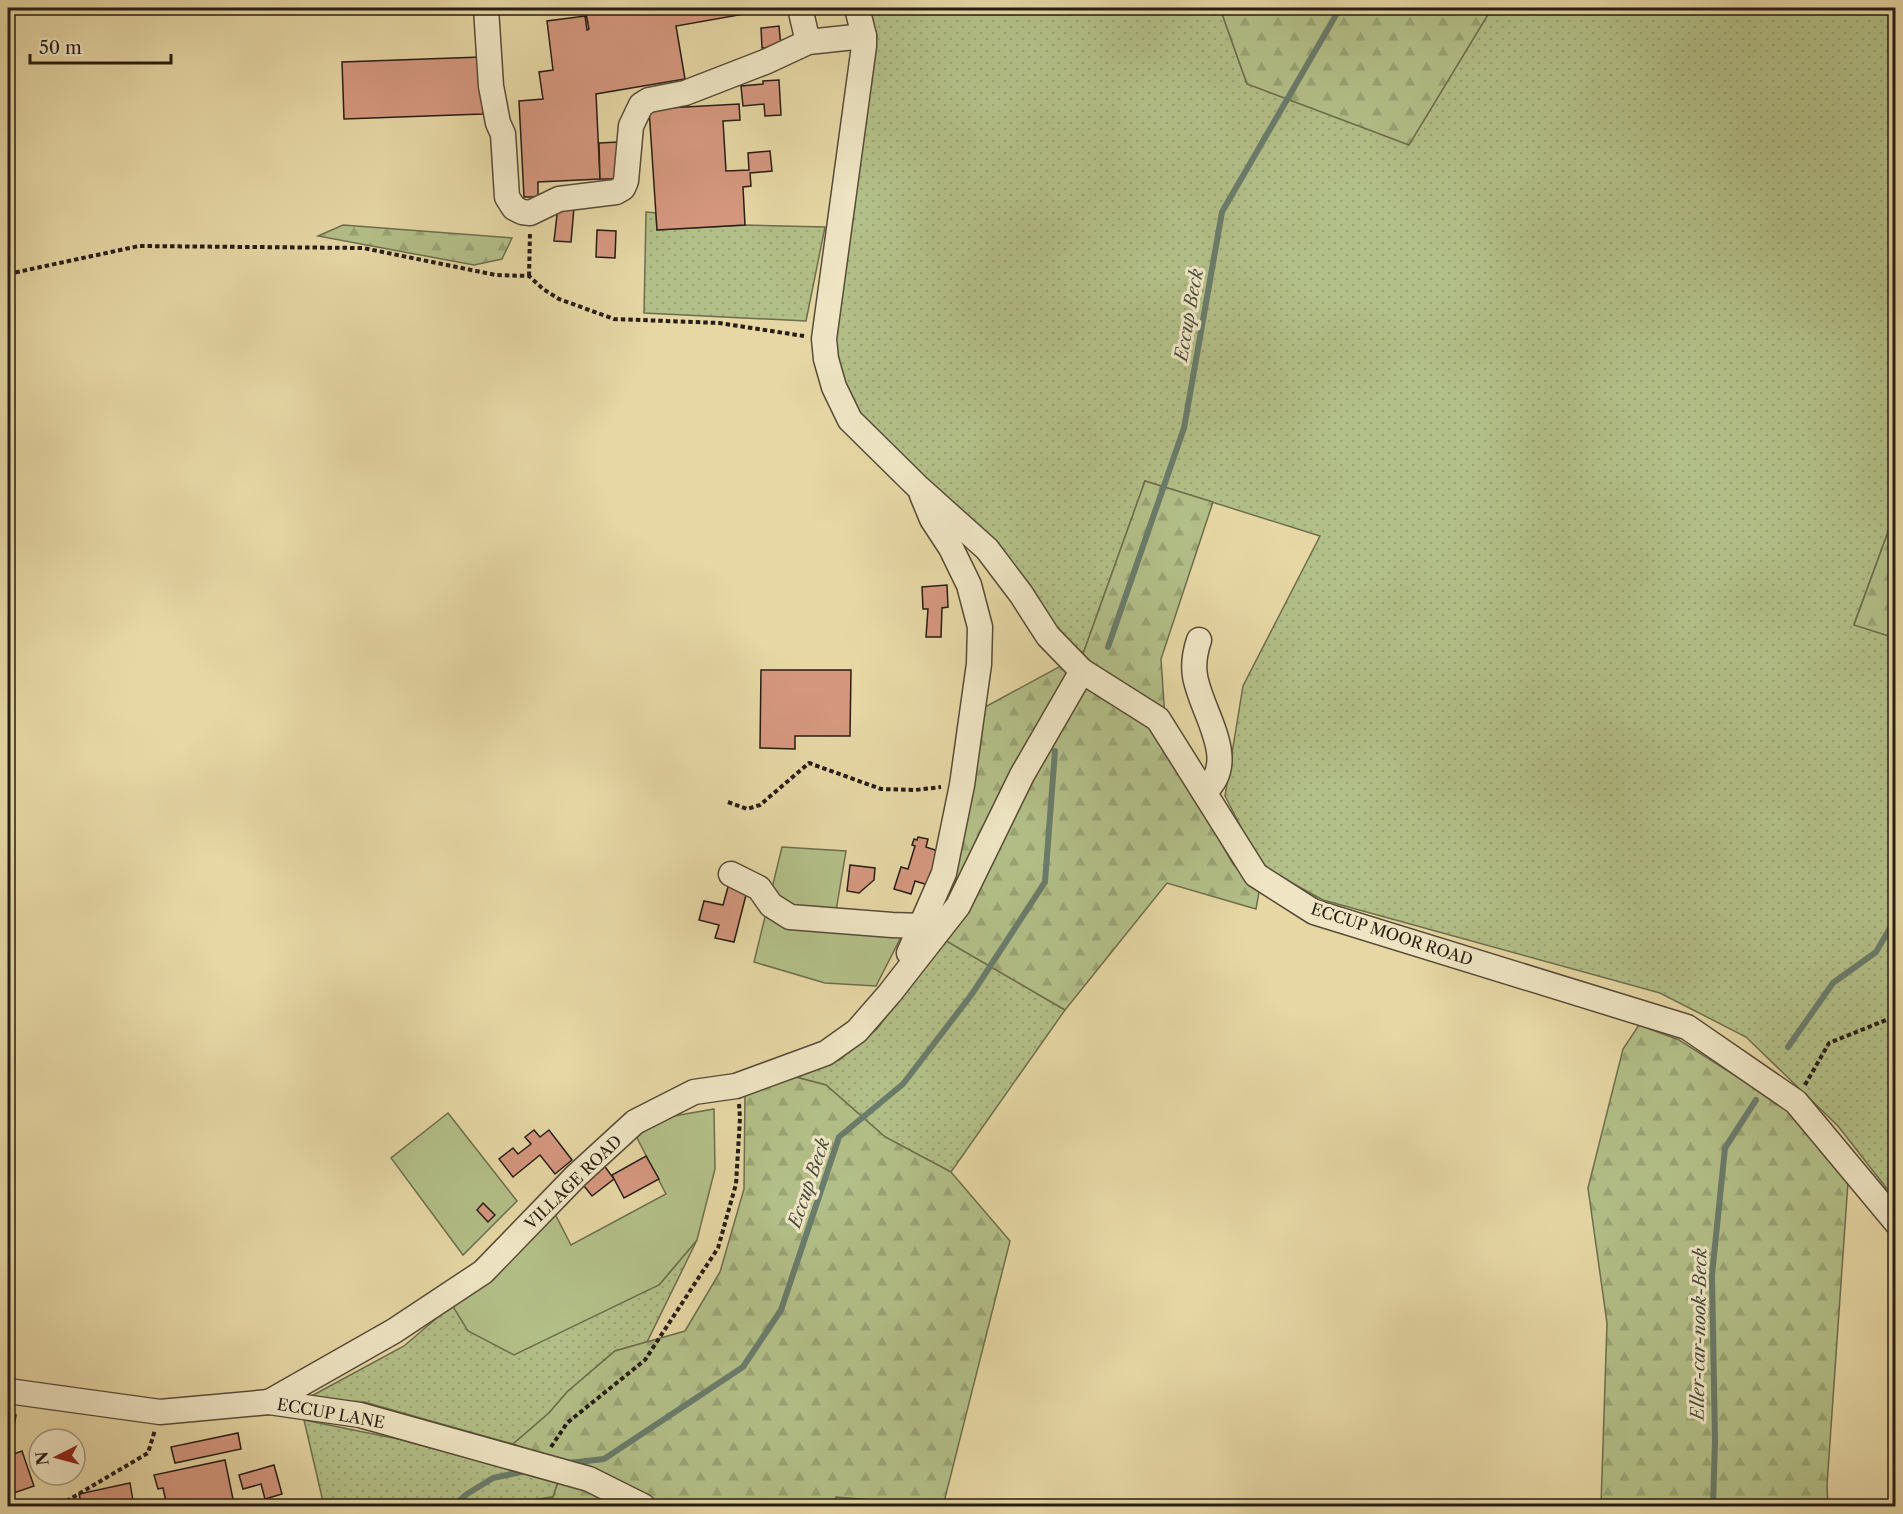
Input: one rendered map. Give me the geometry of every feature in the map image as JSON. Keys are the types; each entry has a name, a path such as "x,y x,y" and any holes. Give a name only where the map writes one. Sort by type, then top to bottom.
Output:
{"street":[{"path":"486,8 491,86 498,123 503,134 507,198 514,208 522,213 530,213 559,199 616,192 623,188 626,181 632,126 641,105 648,100 685,93 765,62 808,42 864,36 856,8"},
{"path":"800,8 808,42"},
{"name":"ECCUP MOOR ROAD","path":"864,36 824,339 826,359 834,387 850,420 919,488 987,549 1022,594 1048,636 1082,671 1158,719 1256,875 1314,912 1687,1027 1796,1102 1896,1222"},
{"path":"890,993 944,873 962,785 979,664 980,627 969,585 951,548 932,519 919,488"},
{"path":"1199,640 1195,652 1195,677 1214,730 1220,766 1215,781 1204,792"},
{"path":"890,993 958,906 1022,775 1082,671"},
{"path":"731,874 759,888 771,905 790,917 922,926"},
{"name":"VILLAGE ROAD","path":"269,1402 394,1331 483,1272 576,1176 635,1122 694,1092 736,1086 826,1053 857,1031 890,993"},
{"name":"ECCUP LANE","path":"8,1391 160,1412 269,1402 360,1415 589,1479 643,1506"}],"path":[{"path":"529,276 530,213"},
{"path":"8,274 139,246 363,248 496,275 529,276 543,290 559,299 614,319 719,323 824,339"},
{"path":"728,802 747,809 760,805 809,763 881,789 915,790 962,785"},
{"path":"1796,1102 1829,1043 1896,1016"},
{"path":"549,1468 567,1423 645,1360 718,1248 736,1184 740,1118 736,1086"},
{"path":"52,1506 65,1502 148,1453 160,1412"}],"green space":[{"path":"869,8 1220,8 1247,84 1460,58 1492,8 1895,8 1895,513 1854,624 1895,638 1895,1199 1838,1126 1746,1037 1660,993 1323,900 1261,866 1225,796 1243,686 1320,536 1145,481 1083,654 1057,636 857,416 842,381 835,333 873,31"},
{"path":"1220,8 1492,8 1409,145 1247,84"},
{"path":"646,212 656,213 657,230 745,225 825,227 806,321 644,313"},
{"path":"343,225 512,238 502,259 474,265 318,236"},
{"path":"1145,481 1213,502 1161,659 1167,748 1233,864 1259,892 1256,909 1167,883 1065,1010 931,932 971,799 985,707 1083,654"},
{"path":"1895,513 1895,638 1854,625"},
{"path":"782,847 846,851 833,929 901,937 876,986 825,983 754,962"},
{"path":"931,932 1065,1010 951,1172 885,1137 826,1085 784,1074 839,1060 877,1029 899,999"},
{"path":"1639,1025 1679,1040 1788,1109 1848,1182 1827,1485 1828,1506 1601,1506 1607,1323 1588,1188 1623,1049"},
{"path":"784,1074 826,1085 885,1137 951,1172 1010,1241 943,1506 836,1497 832,1506 500,1505 553,1497 558,1482 560,1463 513,1444 549,1413 567,1392 615,1351 685,1331 720,1272 744,1189 745,1091"},
{"path":"714,1109 715,1169 697,1240 659,1285 514,1355 468,1331 452,1305 554,1212 571,1245 666,1194 636,1136 668,1117"},
{"path":"448,1113 517,1201 463,1255 391,1158"},
{"path":"697,1240 647,1342 615,1351 567,1392 549,1413 513,1444 364,1402 306,1399 404,1346 452,1305 659,1285"},
{"path":"304,1420 398,1439 558,1482 553,1497 491,1506 324,1506"}],"building":[{"path":"585,8 766,8 767,10 676,26 685,79 596,94 600,179 538,182 538,197 524,197 519,101 543,99 539,72 553,70 547,21 585,16 587,30 589,29"},
{"path":"779,26 781,47 762,48 761,28"},
{"path":"481,57 483,114 344,119 342,62"},
{"path":"779,80 781,115 765,116 764,104 743,106 741,86"},
{"path":"739,104 740,120 723,121 726,171 749,170 748,153 770,151 772,171 750,173 751,186 743,187 745,225 657,230 649,109"},
{"path":"619,142 621,179 600,179 599,143"},
{"path":"558,206 574,208 571,242 554,241"},
{"path":"597,230 616,231 615,258 596,257"},
{"path":"947,585 948,607 942,608 941,637 926,637 928,609 923,609 922,587"},
{"path":"761,670 851,670 850,736 795,736 795,749 760,748"},
{"path":"918,837 928,839 926,847 938,851 928,885 915,881 911,894 894,889 901,867 908,869 915,846 912,845 914,839 917,840"},
{"path":"850,865 875,868 874,880 859,893 847,891"},
{"path":"728,887 747,891 734,942 715,938 719,925 699,920 704,901 723,905"},
{"path":"534,1130 540,1137 549,1130 572,1160 555,1174 540,1155 513,1177 499,1159 513,1148 518,1154 531,1144 525,1137"},
{"path":"646,1156 659,1179 624,1198 612,1175"},
{"path":"603,1164 614,1179 592,1196 580,1181"},
{"path":"483,1203 495,1215 488,1222 477,1210"},
{"path":"8,1414 16,1415 13,1434 8,1433"},
{"path":"238,1433 241,1449 175,1463 171,1447"},
{"path":"22,1451 27,1466 27,1487 31,1487 8,1495 8,1456"},
{"path":"225,1460 234,1504 254,1500 256,1506 167,1506 163,1488 158,1489 154,1475"},
{"path":"274,1465 282,1494 265,1499 261,1484 243,1489 239,1475"},
{"path":"130,1483 133,1501 118,1504 119,1506 82,1506 79,1494"}],"waterway":[{"name":"Eccup Beck","path":"1108,647 1184,428 1222,212 1340,8"},
{"name":"Eccup Beck","path":"568,1463 604,1459 743,1367 781,1310 839,1137 903,1084 972,994 1045,882 1055,751"},
{"name":"Eller-car-nook-Beck","path":"1788,1047 1833,983 1876,952 1896,918"},
{"name":"Eller-car-nook-Beck","path":"1713,1506 1715,1441 1712,1275 1725,1148 1756,1100"},
{"path":"453,1506 467,1494 493,1478 526,1471"}]}
